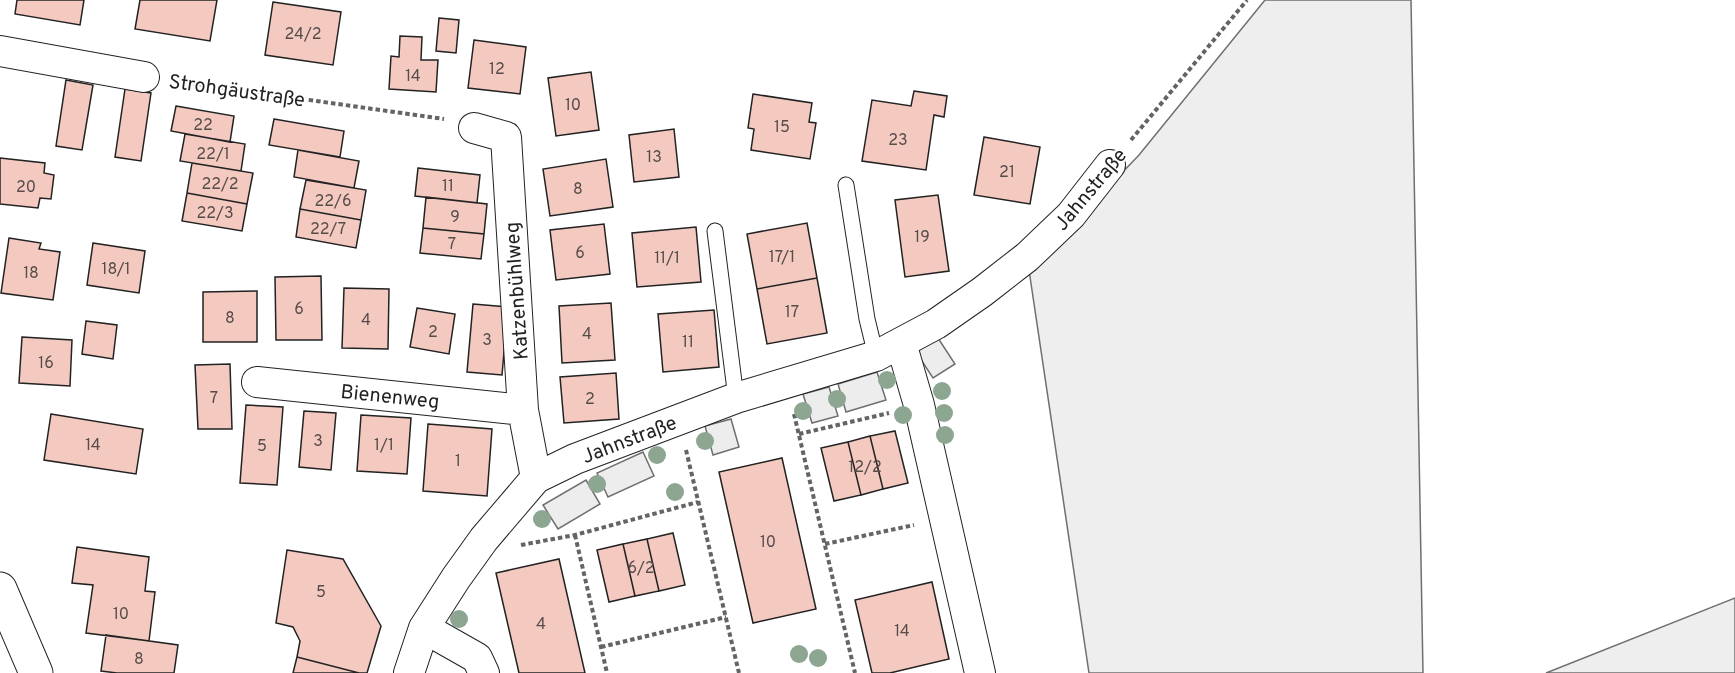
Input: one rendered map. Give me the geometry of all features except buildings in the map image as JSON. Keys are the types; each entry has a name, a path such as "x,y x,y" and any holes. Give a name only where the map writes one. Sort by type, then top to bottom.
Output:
{"main road":[{"path":"0,589 36,673"}],"street":[{"name":"Strohgäustraße","path":"0,51 144,77"},
{"name":"Katzenbühlweg","path":"474,128 506,137 523,411 536,478"},
{"name":"Jahnstraße","path":"409,673 424,628 456,578 484,539 536,478 575,459 736,398 889,349 952,314 1027,257 1071,215 1110,165"},
{"path":"889,349 922,416 980,673"},
{"name":"Bienenweg","path":"257,382 523,411"},
{"path":"424,628 477,658 484,673"}],"lane":[{"path":"846,185 867,319 889,349"},
{"path":"715,231 736,398"}],"path":[{"name":"Jahnstraße","path":"1110,165 1247,0"},
{"name":"Strohgäustraße","path":"144,77 441,118 474,128"},
{"path":"787,383 855,673"},
{"path":"799,434 895,411"},
{"path":"679,420 739,673"},
{"path":"484,539 501,548 575,535 698,502"},
{"path":"825,544 922,523"},
{"path":"575,535 607,673"},
{"path":"601,647 726,617"}],"shaded area":[{"path":"1265,0 1411,0 1423,673 1089,673 1029,270 1139,155"},
{"path":"938,338 955,364 933,378 916,352"},
{"path":"877,372 886,400 846,412 838,384"},
{"path":"829,387 838,416 812,423 803,394"},
{"path":"731,419 739,447 713,455 705,426"},
{"path":"643,452 654,476 608,497 597,473"},
{"path":"586,480 600,504 558,529 543,505"},
{"path":"1735,598 1735,673 1546,673"}]}
